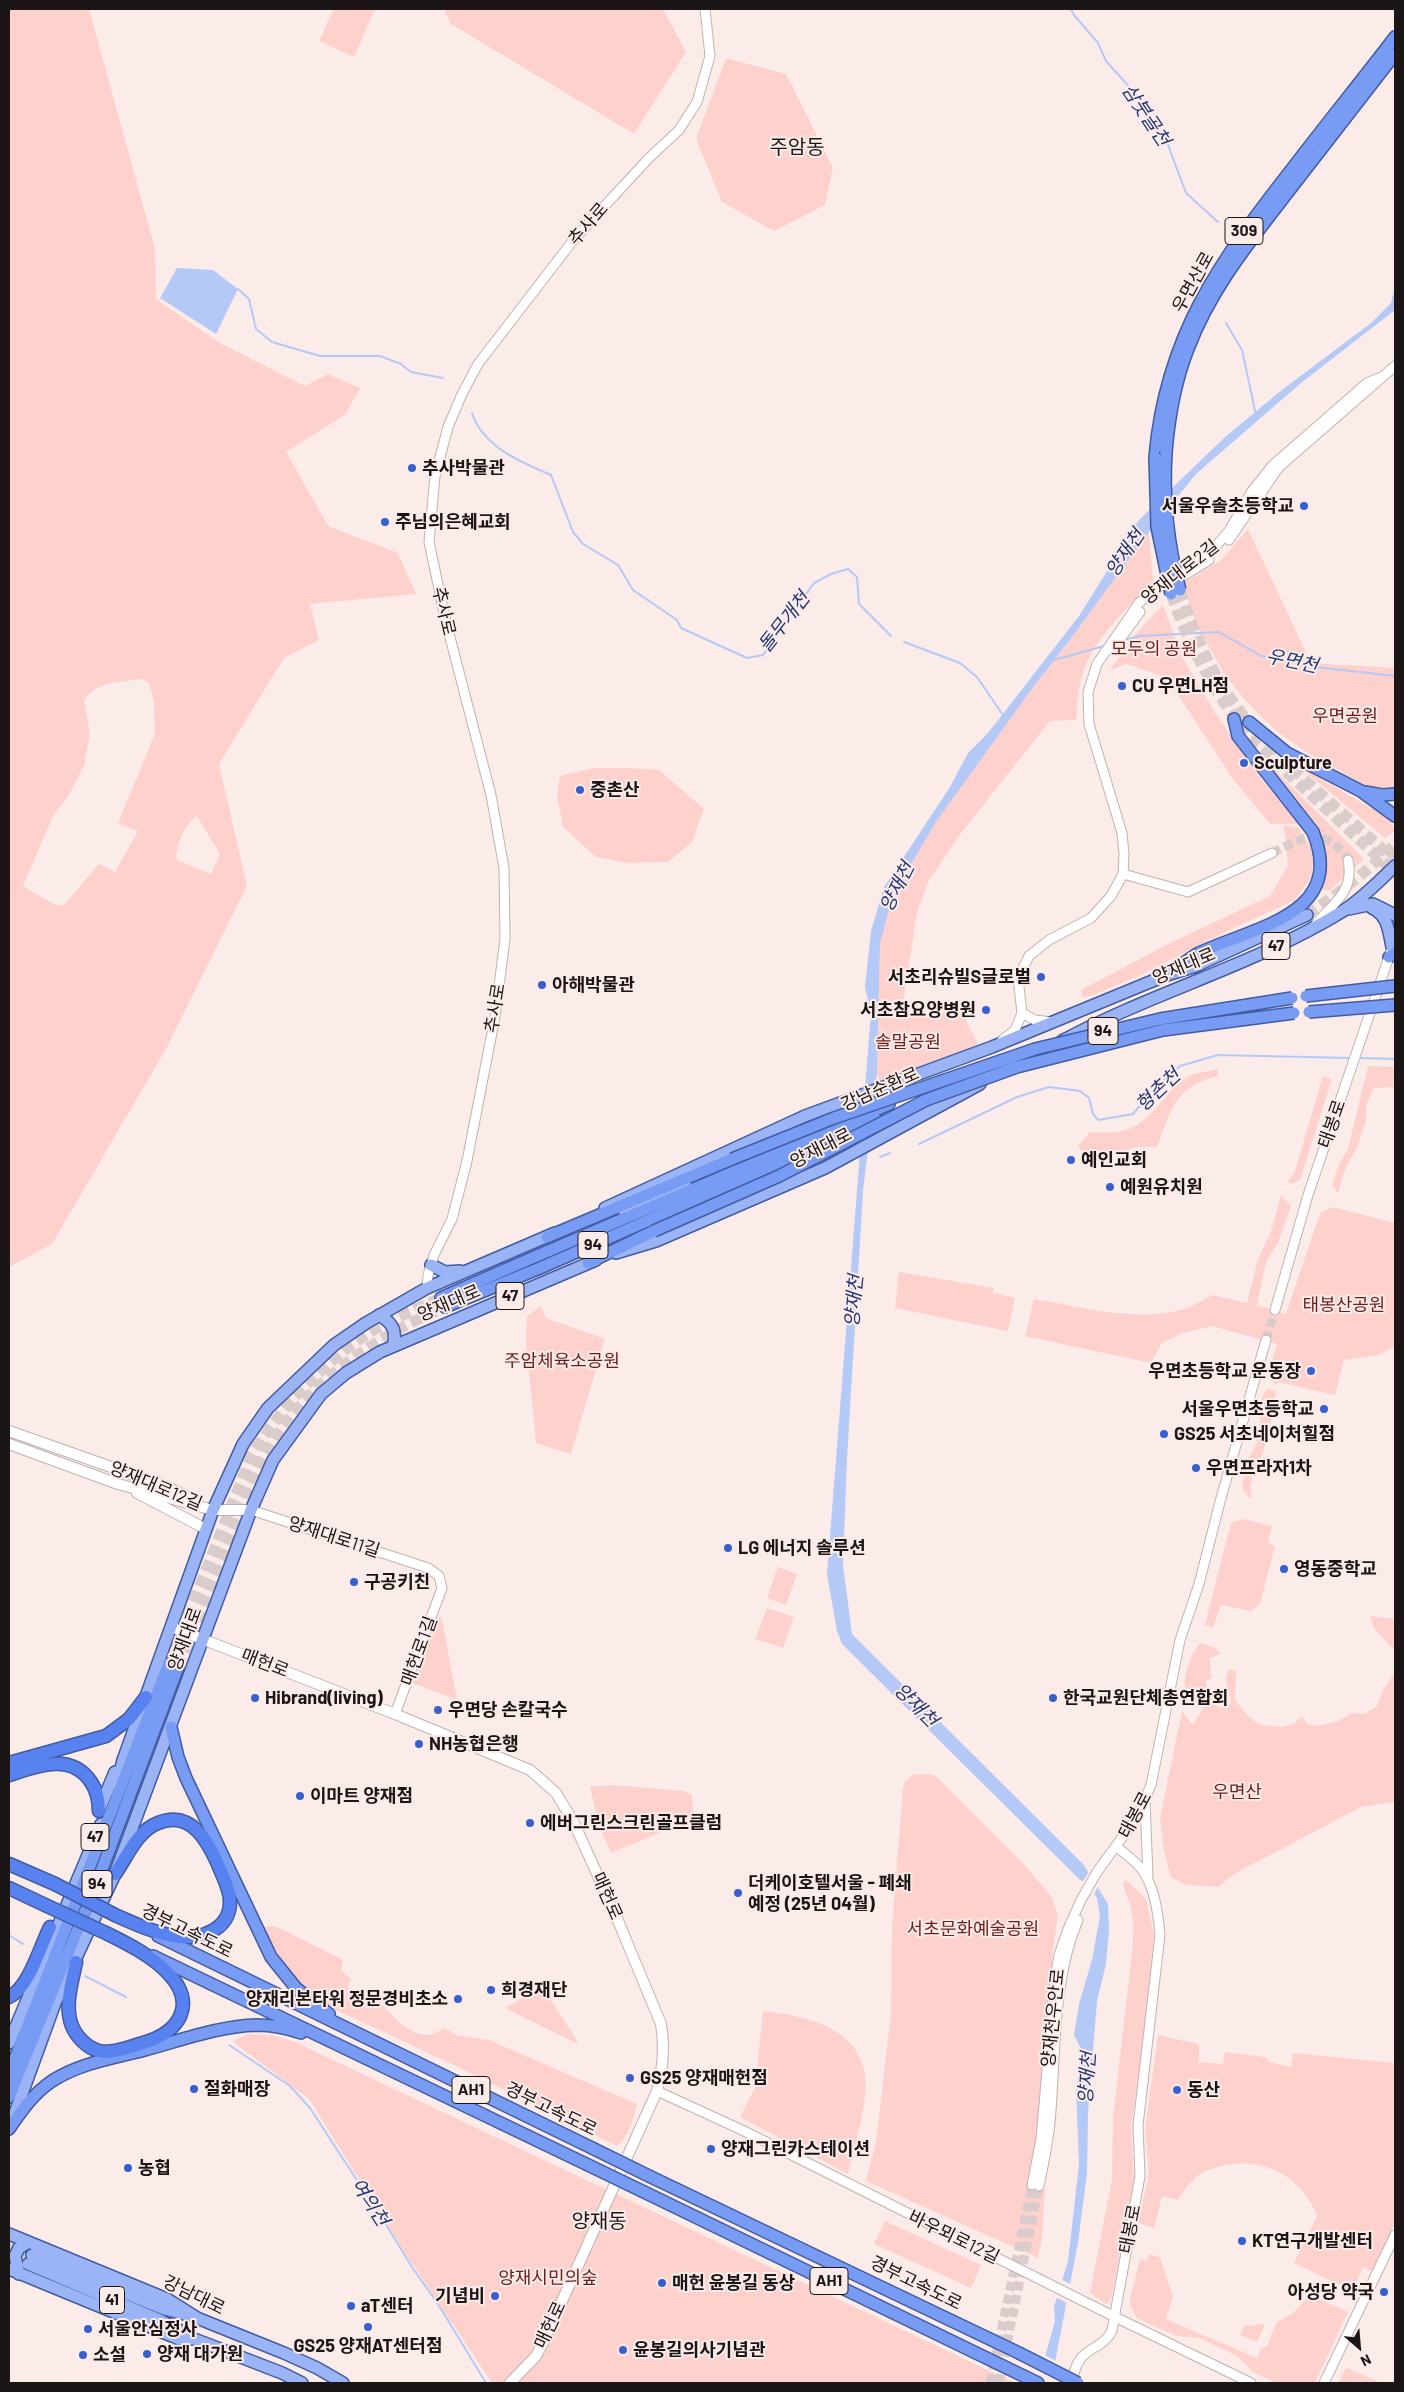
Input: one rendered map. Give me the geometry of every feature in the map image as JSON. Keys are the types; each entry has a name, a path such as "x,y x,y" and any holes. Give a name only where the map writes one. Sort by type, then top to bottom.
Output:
{"highway":[{"name":"우면산로","path":"1176,592 1157,527 1160,414 1170,373 1196,310 1217,271 1243,232 1395,37"},
{"name":"우면산로","path":"1160,454 1178,376 1188,347 1224,279 1253,237 1395,54"},
{"path":"1168,974 1197,954 1286,916 1313,895 1318,882 1321,869 1320,849 1313,832 1238,736 1234,719"},
{"path":"1249,722 1288,753 1361,791 1395,816"},
{"path":"1361,791 1382,795 1395,794"},
{"path":"1306,996 1395,986"},
{"name":"강남순환로","path":"739,1176 920,1090 982,1066 1084,1036 1160,1018 1292,998"},
{"path":"1309,1012 1395,1005"},
{"name":"강남순환로","path":"555,1247 739,1176 926,1100 1017,1067 1096,1045 1163,1030 1294,1013"},
{"path":"547,1237 834,1118 920,1090"},
{"path":"588,1263 654,1231 779,1176 926,1100"},
{"name":"양재대로","path":"555,1247 443,1302 540,1268 739,1176"},
{"name":"양재대로","path":"9,2074 173,1665 96,1885 9,2097"},
{"path":"9,1764 106,1736 125,1723 146,1697"},
{"path":"171,1727 178,1757 186,1778 271,1957 296,1988 350,2031"},
{"path":"9,1775 49,1764 72,1765 81,1771 93,1785 99,1800 98,1811"},
{"path":"115,1874 146,1830 163,1821 176,1820 188,1823 200,1833 215,1857 229,1890 228,1914 222,1924 207,1934 176,1937 135,1924"},
{"name":"경부고속도로","path":"9,1864 55,1884 350,2031 1078,2383"},
{"name":"경부고속도로","path":"9,1888 347,2048 1038,2383"},
{"path":"9,1892 29,1897"},
{"path":"9,1997 17,1992 24,1983 50,1927"},
{"path":"76,1962 68,2012 74,2029 87,2045 96,2050 110,2052 157,2039 170,2032 178,2021 182,2010 181,1996 168,1973 125,1942"},
{"path":"9,2129 32,2098 64,2075 83,2066 213,2031 238,2026 268,2026 290,2030 347,2048"}],"main road":[{"name":"양재대로","path":"9,2129 55,2004 115,1874 251,1510 273,1460 321,1394 346,1373 393,1346 588,1263 656,1241 892,1130 1080,1031 1268,950 1340,912 1395,866"},
{"path":"1340,912 1363,905 1378,905 1395,915"},
{"path":"1363,905 1376,910 1384,918 1389,929 1393,949"},
{"name":"양재대로","path":"9,2043 40,1965 121,1776 123,1760 213,1510 243,1444 268,1408 334,1345 380,1315 427,1288 547,1237 638,1191 840,1102 902,1082 1168,974 1196,966 1307,915"},
{"path":"555,1247 780,1139 840,1102"},
{"path":"540,1268 654,1223 773,1172 832,1158"},
{"path":"431,1265 445,1272 454,1273 478,1267"},
{"path":"380,1315 391,1323 394,1328 393,1346"},
{"path":"9,1423 66,1450"},
{"name":"양재대로12길","path":"9,1431 165,1486 213,1510"},
{"name":"양재대로12길","path":"9,1444 118,1484 213,1510"},
{"path":"9,1449 84,1472"},
{"path":"118,1484 206,1530"},
{"name":"양재대로11길","path":"213,1510 251,1510"},
{"name":"매헌로","path":"171,1627 524,1766 556,1793 573,1821 610,1901 661,2024 664,2053 657,2091 543,2343 536,2356 510,2383"},
{"path":"40,1965 50,1927 115,1772 123,1760"},
{"path":"9,2230 27,2243"},
{"path":"9,2234 27,2243"},
{"path":"27,2243 19,2248 15,2256 14,2271 180,2338 194,2339"},
{"name":"강남대로","path":"27,2243 166,2299 197,2318 284,2353 338,2382"},
{"name":"41","path":"197,2318 164,2309 30,2260 160,2320 194,2339 282,2373 302,2383"}],"street":[{"name":"추사로","path":"427,1288 431,1265 452,1219 467,1161 495,1017 505,939 504,868 491,795 446,622 429,542 435,476 448,427 462,394 478,364 575,238 648,158 679,130 697,102 710,56 705,9"},
{"name":"양재대로2길","path":"1022,1013 1018,978 1030,956 1049,940 1091,918 1111,896 1123,874 1122,833 1092,738 1088,717 1090,700 1088,692 1100,664 1124,629 1155,596 1216,554 1235,532 1279,467 1372,389 1395,366"},
{"path":"1123,874 1188,892 1272,853"},
{"path":"1313,927 1339,900 1345,890 1349,881 1348,860"},
{"name":"태봉로","path":"1275,1310 1308,1195 1393,949"},
{"path":"992,1047 1015,1030 1022,1013 1035,1020 1052,1022"},
{"name":"태봉로","path":"1072,2383 1078,2362 1088,2352 1106,2340 1115,2317 1140,2176 1138,2125 1160,1935 1158,1916 1142,1869 1117,1847 1137,1817 1145,1800 1154,1771 1180,1640 1199,1584 1221,1498 1266,1340"},
{"name":"양재대로11길","path":"251,1510 428,1568 439,1576 442,1588"},
{"name":"매헌로1길","path":"395,1714 442,1588"},
{"path":"1145,1800 1148,1882"},
{"name":"양재천우안로","path":"1035,2185 1059,1955 1068,1929 1093,1878 1117,1847"},
{"name":"바우뫼로12길","path":"657,2091 742,2130 1115,2317 1252,2383"},
{"path":"1324,2383 1395,2235"}],"green space":[{"path":"9,9 89,9 155,249 156,299 220,343 305,386 328,374 360,388 345,415 286,452 328,526 398,553 416,594 310,604 319,640 284,658 219,764 247,886 167,1047 52,1244 9,1267","holes":["142,679 149,683 154,702 155,734 118,823 138,831 115,872 99,864 64,905 55,905 23,886 53,816 69,795 84,766 90,734 84,701 89,694 102,686","197,816 220,854 211,874 177,860 177,848 182,835"]},
{"path":"334,9 375,9 354,57 319,41"},
{"path":"444,9 663,9 686,52 634,134 451,24"},
{"path":"726,58 786,74 833,168 825,205 774,231 722,202 696,139"},
{"name":"우면공원","path":"1248,529 1311,663 1395,668 1395,787 1370,788 1303,750 1274,729 1246,701 1223,672 1195,622 1183,584 1221,560"},
{"name":"솔말공원","path":"1149,532 1153,581 1111,626 1086,663 1078,695 1076,720 1050,721 958,837 928,882 917,913 902,1008 903,1012 938,1015 958,1005 978,1044 881,1085 877,1074 880,943 890,899 936,822 1034,686"},
{"name":"모두의 공원","path":"1163,605 1182,657 1216,714 1262,780 1299,822 1296,824 1270,824 1233,779 1167,678 1127,664 1110,670 1139,630"},
{"path":"1252,747 1364,859 1330,890 1320,889 1326,854 1323,841 1316,827 1284,783"},
{"name":"우면공원","path":"1297,765 1390,819 1395,830 1385,838"},
{"path":"593,768 659,770 704,809 692,842 668,862 629,863 596,857 563,827 557,794 560,776"},
{"path":"1284,825 1299,828 1311,849 1313,863 1311,878 1295,900 1225,932 1143,974 1091,996 1082,997 1081,990 1170,943 1270,896 1288,866"},
{"path":"1368,1066 1395,1067 1395,1087 1374,1088 1366,1106 1366,1121 1356,1150 1346,1167 1338,1193 1332,1186 1339,1164 1348,1149"},
{"path":"1218,1069 1218,1076 1204,1080 1183,1093 1171,1111 1157,1147 1136,1147 1091,1162 1078,1146 1090,1132 1115,1132 1133,1127 1148,1116 1184,1079 1194,1074"},
{"path":"1323,1076 1332,1079 1300,1180 1292,1184 1287,1182 1294,1174"},
{"name":"태봉산공원","path":"1281,1195 1291,1206 1278,1243 1266,1262 1257,1305 1286,1314 1320,1213 1333,1207 1395,1223 1395,1346 1379,1355 1344,1360 1335,1395 1278,1382 1277,1385 1268,1377 1277,1344 1212,1326 1182,1333 1161,1344 1151,1363 1025,1336 1034,1299 1128,1314 1166,1313 1184,1309 1212,1295 1247,1303 1258,1259 1272,1229"},
{"path":"899,1272 994,1288 993,1293 1015,1298 1008,1331 895,1308"},
{"name":"주암체육소공원","path":"541,1306 546,1318 605,1339 571,1454 536,1443 526,1342 527,1316"},
{"path":"1268,1389 1276,1391 1271,1420 1264,1449 1252,1479 1252,1497 1248,1497 1242,1488 1248,1459 1256,1445 1261,1417 1261,1400"},
{"path":"1243,1519 1272,1526 1268,1543 1275,1546 1260,1604 1251,1611 1221,1605 1213,1628 1205,1625 1231,1523"},
{"path":"778,1567 797,1574 786,1605 767,1598"},
{"path":"767,1608 794,1617 783,1648 755,1639"},
{"path":"440,1616 442,1619 457,1700 413,1683"},
{"path":"1370,1616 1395,1619 1395,1651 1374,1628"},
{"name":"우면산","path":"1200,1643 1215,1648 1221,1654 1209,1658 1212,1678 1206,1681 1206,1686 1211,1700 1220,1708 1231,1704 1226,1678 1229,1668 1236,1672 1235,1700 1248,1716 1260,1725 1282,1727 1294,1724 1302,1716 1307,1724 1318,1726 1339,1721 1352,1713 1365,1714 1377,1706 1383,1690 1394,1674 1395,1667 1395,1802 1361,1807 1234,1874 1218,1887 1186,1885 1171,1877 1164,1851 1160,1819 1182,1711 1193,1725 1203,1708 1190,1698 1185,1685 1189,1662"},
{"name":"서초문화예술공원","path":"912,1775 934,1775 940,1780 1023,1863 1051,1896 1058,1915 1053,1948 1039,2129 1027,2185 1045,2189 1042,2238 1038,2258 866,2181 876,2142 891,2013 892,1927 903,1789 905,1782"},
{"path":"612,1785 683,1791 692,1795 693,1819 611,1853 599,1826 590,1787"},
{"path":"1126,1880 1146,1899 1154,1935 1144,2035 1131,2128 1134,2179 1111,2300 1106,2304 1090,2293 1112,2179 1113,2118 1133,1944 1132,1914 1123,1885 1123,1882"},
{"path":"269,1926 279,1928 343,1960 341,1970 351,1979 347,1993 361,2001 368,2001 376,1997 399,2022 414,2032 430,2035 445,2028 456,2035 489,2040 637,2104 628,2132 617,2146 458,2067 328,2006 301,1988 263,1933 263,1928"},
{"path":"542,1987 575,2037 578,2044 505,2008"},
{"path":"763,2011 795,2016 827,2026 852,2045 860,2058 865,2075 865,2097 848,2174 740,2117 755,2088"},
{"name":"양재시민의숲","path":"247,2034 273,2035 295,2042 1015,2383 492,2383 400,2245 309,2099 233,2042"},
{"path":"1158,2035 1199,2044 1199,2062 1223,2064 1225,2052 1266,2057 1269,2062 1291,2067 1293,2053 1395,2063 1395,2222 1373,2272 1363,2267 1352,2291 1294,2263 1317,2216 1302,2190 1279,2172 1266,2167 1237,2163 1205,2171 1192,2181 1178,2200 1162,2196 1154,2228 1138,2223 1149,2174 1145,2129"},
{"path":"885,2221 981,2265 971,2288 874,2244"},
{"path":"1149,2254 1160,2257 1173,2297 1166,2319 1257,2358 1260,2350 1267,2346 1277,2322 1292,2314 1310,2295 1348,2312 1315,2383 1276,2383 1253,2372 1237,2356 1200,2338 1176,2336 1137,2318 1130,2305 1130,2299 1140,2259 1147,2261"},
{"path":"1265,2324 1257,2342 1240,2335 1244,2326"},
{"path":"1346,2368 1382,2383 1338,2383"}],"water":[{"path":"177,268 213,270 238,289 216,334 160,298"},
{"name":"양재천","path":"1395,287 1395,310 1301,383 1196,474 1149,532 1034,686 936,822 893,895 880,943 877,1074 863,1191 847,1459 843,1565 852,1634 1083,1864 1108,1904 1109,1931 1106,1964 1097,2001 1088,2113 1087,2173 1078,2243 1051,2383 1041,2383 1046,2353 1055,2321 1054,2307 1068,2261 1079,2164 1076,2088 1082,2051 1074,2035 1079,2004 1092,1960 1100,1916 1097,1898 1087,1883 1080,1880 842,1644 837,1631 827,1574 871,1012 865,987 871,931 884,887 950,787 968,753 988,733 1079,616 1139,520 1224,438 1278,393 1371,323 1391,303"}],"pier":[{"path":"1090,1870 1099,1885 1093,1896 1082,1883"},
{"path":"1061,2279 1072,2285 1069,2304 1055,2297"},
{"path":"1043,2354 1058,2362 1054,2383 1038,2383"}],"waterway":[{"name":"삼붓골천","path":"1071,9 1098,43 1106,61 1140,99 1154,128 1167,142 1186,193 1218,222"},
{"name":"돌무개천","path":"238,289 249,299 256,329 272,342 320,356 380,356 401,364 411,372 443,378"},
{"name":"삼붓골천","path":"1226,323 1242,350 1256,415"},
{"name":"돌무개천","path":"472,413 477,425 485,435 504,452 551,475 573,532 583,544 618,565 633,590 677,620 681,628 747,658 763,655 814,583 831,574 848,569 857,577 859,604 891,636"},
{"name":"우면천","path":"1124,640 1140,636 1219,632 1261,656 1316,667 1395,676"},
{"name":"돌무개천","path":"904,642 960,663 977,677 1003,715"},
{"name":"우면천","path":"1054,660 1104,646"},
{"name":"형촌천","path":"919,1144 1017,1097 1049,1087 1080,1091 1089,1098 1093,1114 1098,1120 1133,1114 1154,1089 1180,1066 1218,1055 1350,1058"},
{"name":"형촌천","path":"1358,1058 1395,1059"},
{"name":"형촌천","path":"880,1157 890,1153"},
{"name":"여의천","path":"9,1935 23,1944"},
{"name":"여의천","path":"85,1976 126,1997"},
{"name":"여의천","path":"229,2045 290,2086 310,2108 414,2270 438,2304 486,2383"}],"tunnel":[{"path":"1180,590 1193,628 1210,664 1230,698 1255,729"},
{"path":"1171,594 1178,614 1205,672 1240,725 1254,742 1395,873"},
{"path":"1270,744 1295,771 1395,860"},
{"path":"1272,853 1294,842 1313,837 1330,841 1348,860"},
{"path":"1307,915 1353,881 1395,844"},
{"path":"169,1663 251,1457 261,1440 302,1390 350,1346 384,1324 441,1298"},
{"path":"178,1667 246,1495 264,1456 286,1422 325,1381 347,1363 394,1332 445,1307"},
{"path":"1266,1340 1275,1310"},
{"path":"990,2383 1032,2185"},
{"path":"999,2383 1039,2186"},
{"path":"9,2246 32,2255"}],"place":[{"name":"추사박물관","path":"412,468"},
{"name":"서울우솔초등학교","path":"1304,506"},
{"name":"주님의은혜교회","path":"385,522"},
{"name":"CU 우면LH점","path":"1122,686"},
{"name":"Sculpture","path":"1244,763"},
{"name":"중촌산","path":"580,790"},
{"name":"서초리슈빌S글로벌","path":"1041,977"},
{"name":"아해박물관","path":"542,985"},
{"name":"서초참요양병원","path":"986,1010"},
{"name":"예인교회","path":"1071,1160"},
{"name":"예원유치원","path":"1110,1187"},
{"name":"우면초등학교 운동장","path":"1311,1371"},
{"name":"서울우면초등학교","path":"1324,1409"},
{"name":"GS25 서초네이처힐점","path":"1164,1434"},
{"name":"우면프라자1차","path":"1196,1468"},
{"name":"LG 에너지 솔루션","path":"728,1548"},
{"name":"영동중학교","path":"1284,1569"},
{"name":"구공키친","path":"354,1582"},
{"name":"Hibrand(living)","path":"255,1698"},
{"name":"한국교원단체총연합회","path":"1053,1698"},
{"name":"우면당 손칼국수","path":"438,1710"},
{"name":"NH농협은행","path":"419,1744"},
{"name":"이마트 양재점","path":"300,1796"},
{"name":"에버그린스크린골프클럼","path":"530,1823"},
{"name":"더케이호텔서울 - 폐쇄 예정 (25년 04월)","path":"738,1893"},
{"name":"희경재단","path":"491,1990"},
{"name":"양재리본타워 정문경비초소","path":"458,1999"},
{"name":"GS25 양재매헌점","path":"630,2078"},
{"name":"절화매장","path":"194,2089"},
{"name":"동산","path":"1177,2090"},
{"name":"양재그린카스테이션","path":"711,2149"},
{"name":"농협","path":"128,2168"},
{"name":"KT연구개발센터","path":"1242,2241"},
{"name":"매헌 윤봉길 동상","path":"662,2283"},
{"name":"아성당 약국","path":"1384,2292"},
{"name":"기념비","path":"495,2296"},
{"name":"aT센터","path":"351,2306"},
{"name":"GS25 양재AT센터점","path":"368,2327"},
{"name":"서울안심정사","path":"88,2329"},
{"name":"윤봉길의사기념관","path":"623,2350"},
{"name":"양재 대가원","path":"147,2354"},
{"name":"소설","path":"83,2355"}],"district":[{"name":"주암동","path":"797,147"},
{"name":"양재동","path":"599,2221"}]}
